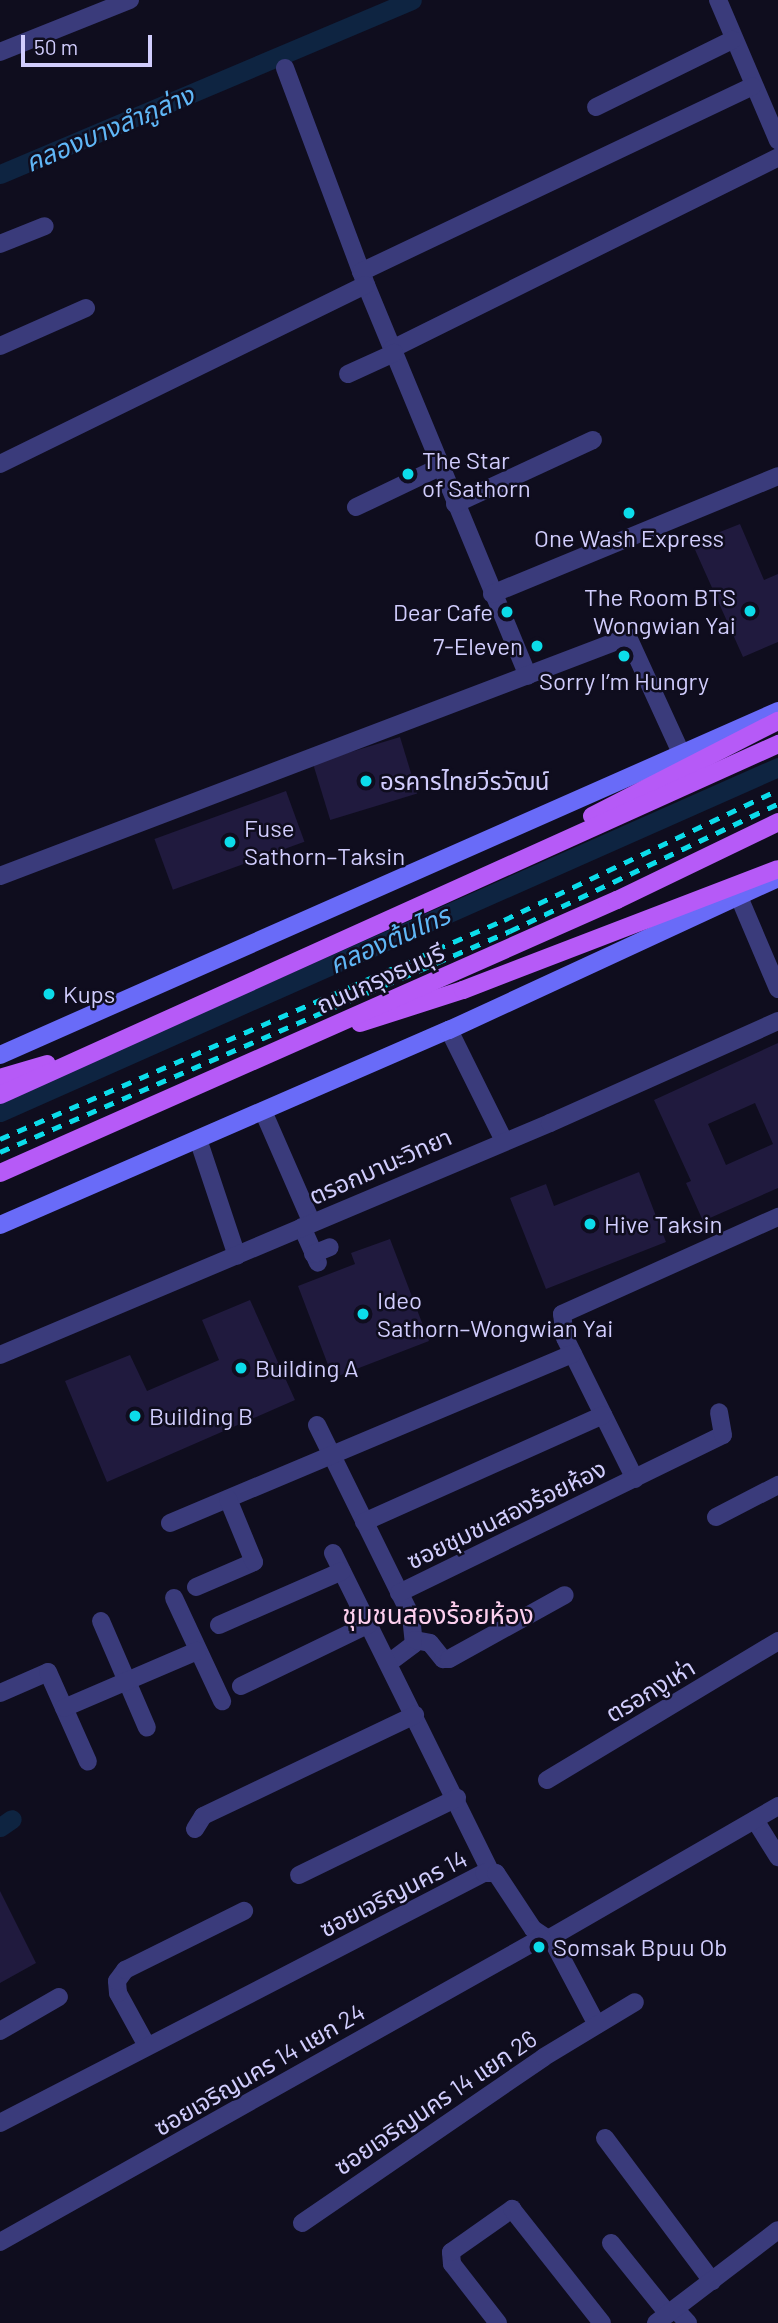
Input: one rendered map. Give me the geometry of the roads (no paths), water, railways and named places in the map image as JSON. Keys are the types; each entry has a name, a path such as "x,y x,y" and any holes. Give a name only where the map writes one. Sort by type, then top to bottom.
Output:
{"main road":[{"path":"0,1055 778,711"},
{"path":"486,877 583,821 778,721"},
{"name":"ถนนกรุงธนบุรี","path":"0,1095 778,744"},
{"name":"ถนนกรุงธนบุรี","path":"0,1173 617,900 778,822"},
{"path":"296,1041 463,990 778,869"},
{"path":"0,1225 449,1030 778,878"},
{"path":"0,1078 117,1043"}],"street":[{"path":"0,52 130,0"},
{"path":"718,0 732,40 778,141"},
{"path":"596,107 732,40"},
{"path":"285,68 393,351 528,676"},
{"path":"0,464 364,278 752,86"},
{"path":"348,374 778,157"},
{"path":"0,244 45,226"},
{"path":"0,346 86,308"},
{"path":"455,504 593,440"},
{"path":"356,507 440,467"},
{"path":"492,594 778,476"},
{"path":"0,876 630,637 682,755"},
{"path":"739,897 778,989"},
{"name":"ตรอกมานะวิทยา","path":"0,1355 237,1256 778,1021"},
{"path":"449,1030 503,1139"},
{"path":"263,1111 320,1254"},
{"path":"198,1139 237,1256"},
{"name":"ซอยชุมชนสองร้อยห้อง","path":"635,1479 560,1326 562,1314 778,1217"},
{"path":"170,1523 573,1354"},
{"name":"ซอยชุมชนสองร้อยห้อง","path":"399,1593 723,1434 719,1412"},
{"name":"ซอยชุมชนสองร้อยห้อง","path":"364,1521 603,1415"},
{"name":"ซอยชุมชนสองร้อยห้อง","path":"317,1425 411,1616 415,1640"},
{"path":"716,1517 778,1485"},
{"path":"196,1587 254,1562 228,1499"},
{"path":"333,1553 457,1798 491,1872"},
{"path":"219,1625 342,1571"},
{"path":"389,1663 402,1657 415,1640 429,1643 443,1659 449,1659 565,1595"},
{"path":"174,1598 222,1701"},
{"path":"101,1621 148,1728"},
{"path":"241,1686 369,1625"},
{"name":"ตรอกงูเห่า","path":"547,1780 778,1641"},
{"path":"64,1708 197,1651"},
{"path":"0,1693 48,1672 88,1762"},
{"path":"195,1829 203,1816 415,1715"},
{"path":"299,1875 457,1798"},
{"path":"597,2025 546,1938 778,1806"},
{"path":"755,1820 778,1857"},
{"name":"ซอยเจริญนคร 14","path":"0,2123 491,1872 504,1882 546,1938"},
{"path":"147,2046 118,1993 117,1981 125,1970 244,1911"},
{"name":"ซอยเจริญนคร 14 แยก 24","path":"0,2242 546,1938"},
{"path":"0,2031 59,1997"},
{"name":"ซอยเจริญนคร 14 แยก 26","path":"302,2222 635,2002"},
{"path":"606,2138 712,2281"},
{"path":"498,2323 452,2263 451,2252 512,2209 602,2323"},
{"path":"666,2315 778,2230"},
{"path":"611,2243 666,2315 688,2323"}],"waterway":[{"name":"คลองบางลำภูล่าง","path":"0,174 412,0"},
{"name":"คลองต้นไทร","path":"0,1112 778,767"},
{"path":"0,1827 12,1819"}],"railway":[{"path":"0,1139 504,920 778,790"},
{"path":"0,1152 510,931 778,804"}],"place":[{"name":"The Star of Sathorn","path":"408,474"},
{"name":"One Wash Express","path":"629,513"},
{"name":"The Room BTS Wongwian Yai","path":"750,611"},
{"name":"Dear Cafe","path":"507,612"},
{"name":"7-Eleven","path":"537,646"},
{"name":"Sorry I’m Hungry","path":"624,656"},
{"name":"อรคารไทยวีรวัฒน์","path":"366,781"},
{"name":"Fuse Sathorn–Taksin","path":"230,842"},
{"name":"Kups","path":"49,994"},
{"name":"Hive Taksin","path":"590,1224"},
{"name":"Ideo Sathorn–Wongwian Yai","path":"363,1314"},
{"name":"Building A","path":"241,1368"},
{"name":"Building B","path":"135,1416"},
{"name":"Somsak Bpuu Ob","path":"539,1947"}],"district":[{"name":"ชุมชนสองร้อยห้อง","path":"438,1614"}]}
